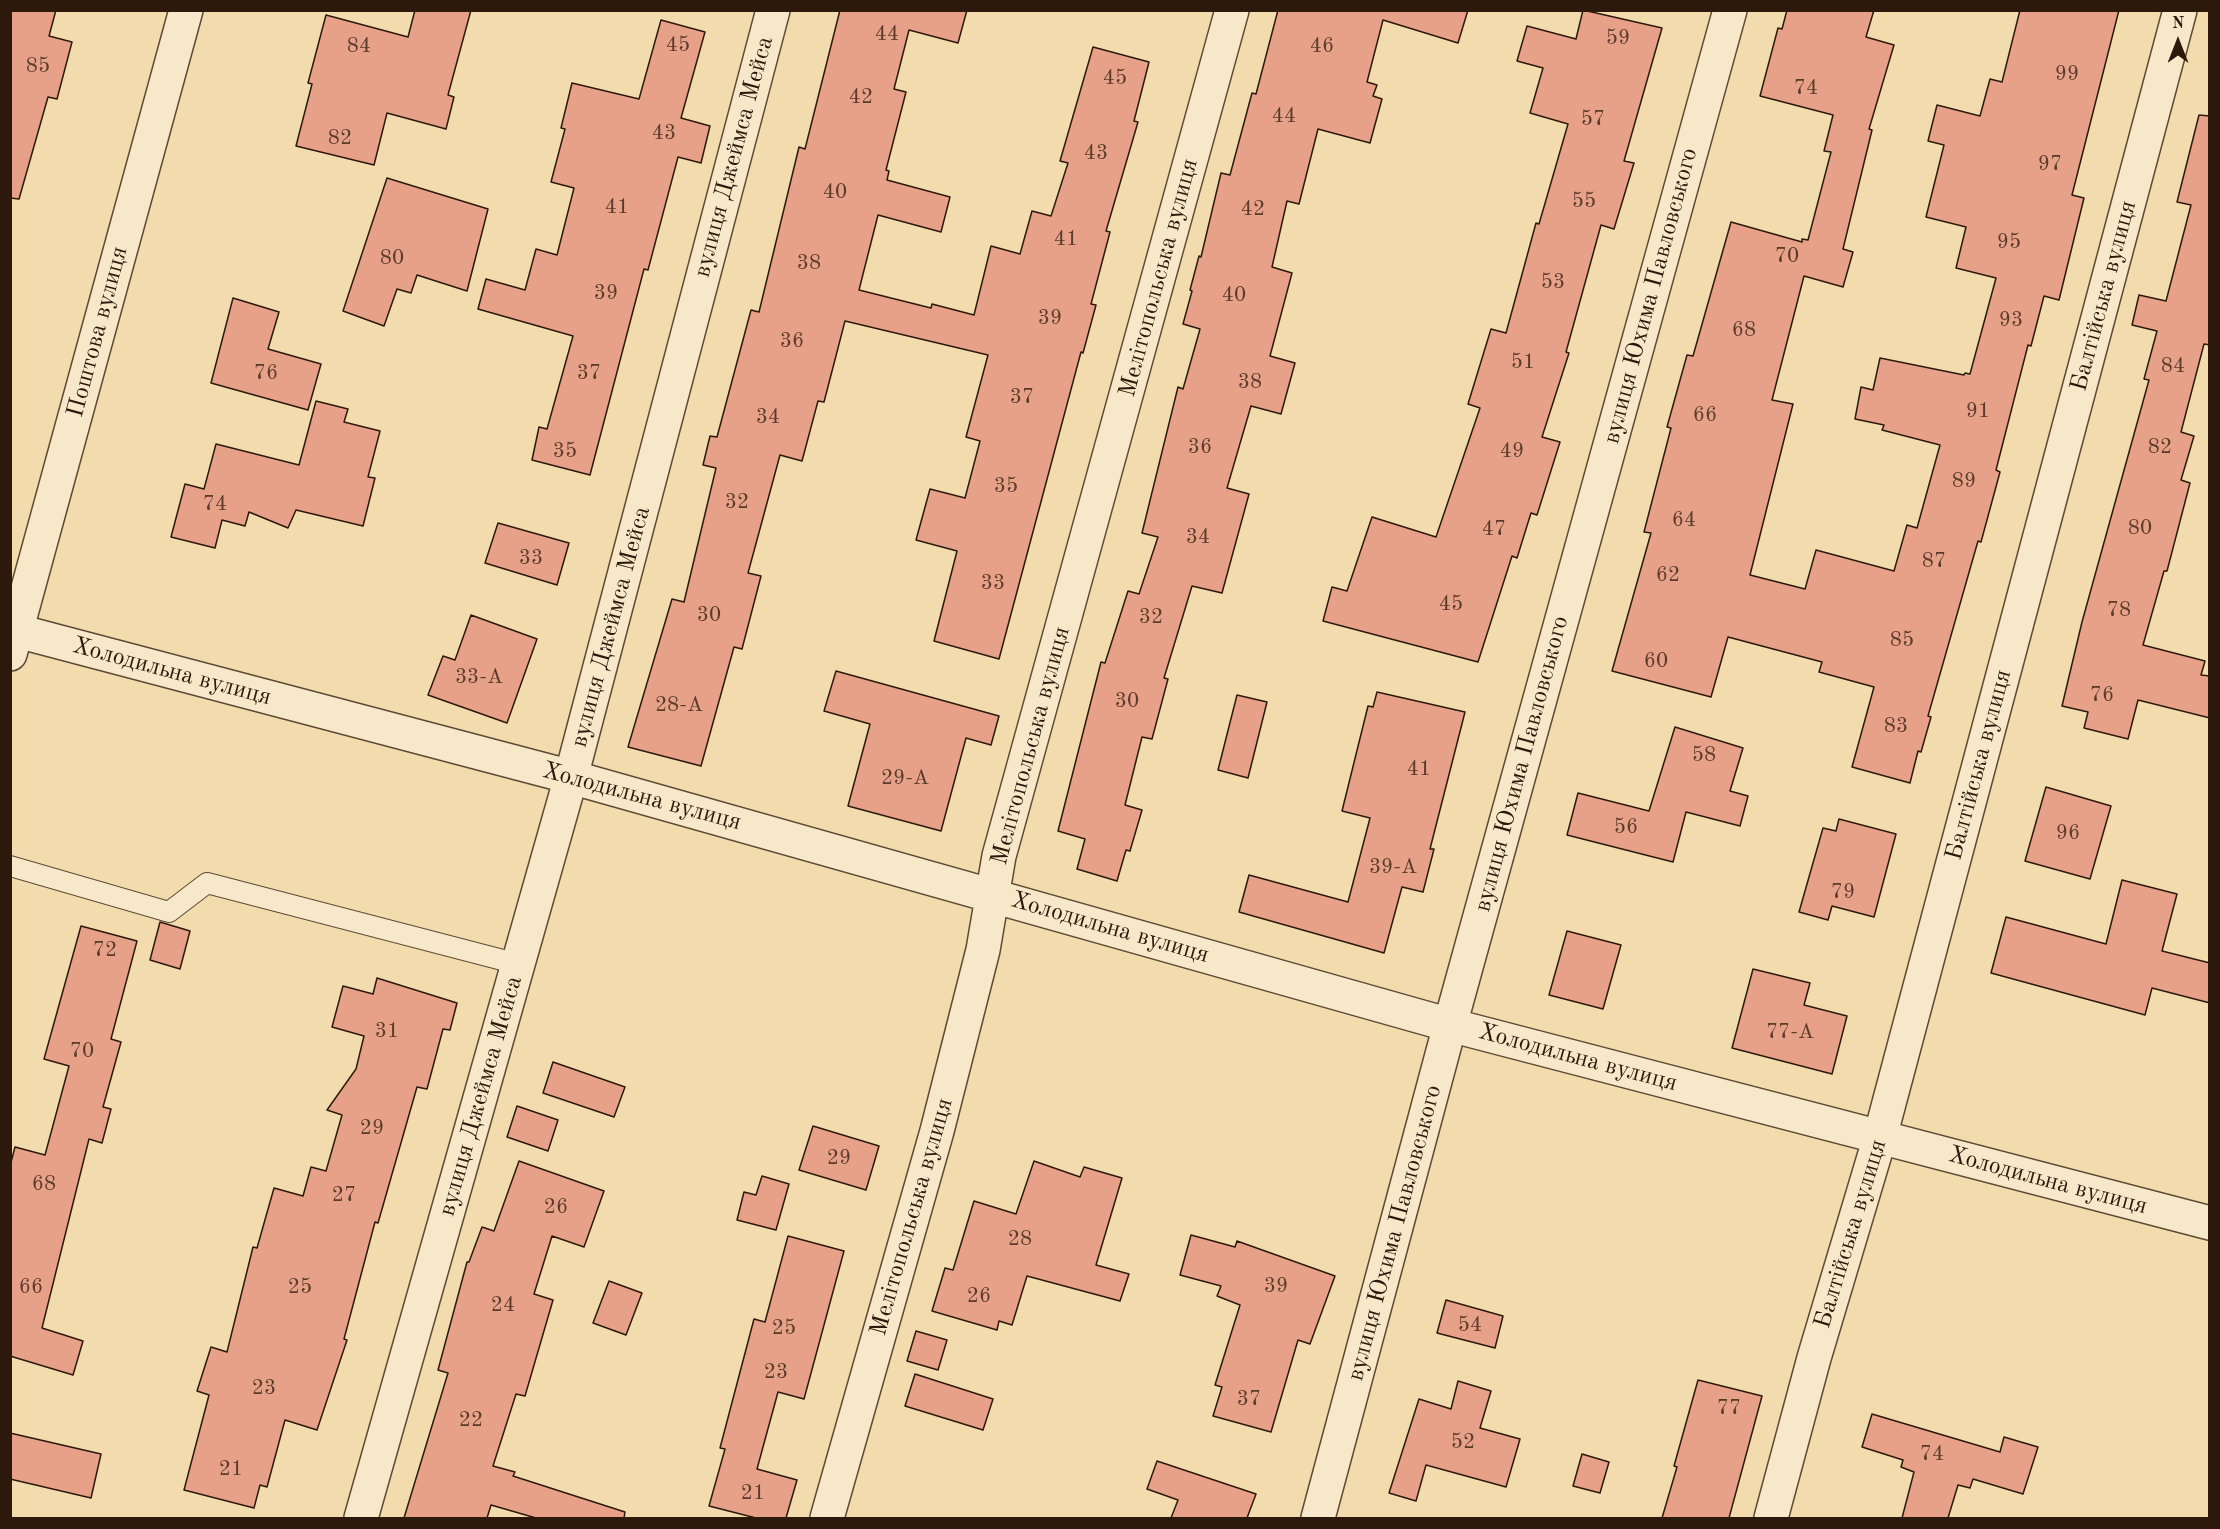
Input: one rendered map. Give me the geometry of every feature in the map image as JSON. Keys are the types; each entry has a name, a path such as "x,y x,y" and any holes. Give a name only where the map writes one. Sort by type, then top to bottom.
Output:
{"street":[{"name":"Поштова вулиця","path":"13,638 186,10"},
{"name":"вулиця Джеймса Мейса","path":"361,1518 571,777 773,10"},
{"name":"Мелітопольська вулиця","path":"826,1518 937,1131 983,950 999,856 1232,10"},
{"name":"вулиця Юхима Павловського","path":"1318,1518 1450,1025 1730,10"},
{"name":"Балтійська вулиця","path":"1771,1518 1814,1358 1880,1137 2180,10"},
{"name":"Холодильна вулиця","path":"13,638 571,777 993,894 1450,1025 2210,1223"}],"lane":[{"path":"10,866 169,912 207,882 518,964"}],"building":[{"path":"10,10 56,10 49,36 72,42 57,99 48,97 19,199 10,198"},
{"path":"415,10 471,10 448,95 454,97 446,129 387,113 374,165 296,146 312,84 308,83 326,15 408,37"},
{"path":"840,10 967,10 958,43 909,30 894,89 906,92 886,170 889,171 887,180 950,197 941,232 878,215 859,290 931,308 932,304 974,315 991,246 1020,254 1032,211 1051,216 1068,163 1060,161 1093,47 1149,62 1134,121 1138,122 1106,231 1110,232 1091,304 1096,305 1083,353 1081,352 999,659 934,641 957,551 916,540 930,489 965,498 980,441 966,437 988,355 845,321 824,402 818,401 802,461 780,455 748,573 761,576 742,649 734,647 701,766 628,747 672,599 684,602 716,468 703,465 710,436 717,437 751,310 759,312 799,147 805,149"},
{"path":"1278,10 1468,10 1458,43 1383,20 1367,82 1377,85 1373,96 1382,99 1370,143 1318,129 1299,204 1287,201 1272,267 1292,273 1270,356 1295,363 1281,414 1251,406 1227,488 1249,494 1222,593 1192,586 1164,678 1168,679 1152,739 1142,737 1125,805 1142,810 1130,851 1126,850 1117,881 1077,869 1085,839 1058,831 1101,662 1105,663 1128,591 1139,594 1158,537 1142,533 1178,387 1183,389 1200,329 1183,324 1192,291 1190,290 1199,256 1201,257 1221,173 1230,175 1252,93 1256,94"},
{"path":"1583,10 1662,28 1624,161 1634,163 1614,229 1601,225 1566,352 1569,353 1542,437 1560,442 1537,515 1531,513 1517,558 1512,556 1478,662 1323,621 1332,587 1347,591 1372,517 1436,537 1480,408 1468,404 1491,329 1506,333 1536,223 1539,224 1568,124 1530,113 1543,68 1517,61 1527,26 1576,39"},
{"path":"1787,10 1874,10 1866,37 1894,45 1869,129 1872,130 1843,249 1853,252 1843,287 1804,276 1772,400 1793,404 1750,575 1805,589 1816,550 1894,571 1907,525 1917,528 1940,445 1882,430 1884,425 1855,419 1861,387 1873,390 1880,358 1964,375 1965,373 1970,374 1996,278 1956,268 1966,227 1926,217 1944,145 1928,141 1937,105 1980,116 1990,79 2002,82 2020,10 2119,10 2072,195 2084,198 2059,300 2044,296 2031,346 2028,345 1996,470 2000,472 1981,542 1978,541 1928,716 1931,717 1921,752 1918,751 1910,783 1852,767 1874,687 1819,672 1822,662 1728,637 1711,697 1612,671 1651,533 1644,532 1671,428 1667,427 1687,355 1693,356 1731,222 1802,242 1802,239 1808,240 1831,152 1824,151 1833,115 1760,96 1778,28 1782,29"},
{"path":"661,20 705,32 681,118 710,126 701,163 678,157 648,270 644,269 590,475 532,460 539,427 547,429 573,336 478,309 486,279 525,290 536,249 557,255 574,188 551,182 565,129 561,128 572,83 639,99"},
{"path":"2199,115 2210,116 2210,345 2204,344 2181,432 2194,436 2181,480 2190,483 2167,571 2164,571 2143,645 2205,661 2201,675 2210,676 2210,718 2138,700 2128,739 2084,728 2088,712 2062,706 2082,622 2149,380 2144,379 2157,331 2132,325 2139,295 2166,301 2191,205 2177,202"},
{"path":"387,178 488,209 467,291 417,275 411,293 397,289 384,326 343,311"},
{"path":"233,298 279,312 268,349 321,364 308,410 211,383"},
{"path":"316,401 348,409 344,422 380,431 368,477 375,478 363,526 296,510 288,528 249,512 245,526 222,520 215,548 171,537 185,484 204,489 216,444 299,465"},
{"path":"498,523 569,543 557,585 485,563"},
{"path":"471,615 537,639 507,723 428,695 443,656 455,660"},
{"path":"836,671 999,716 991,745 966,738 941,831 848,806 870,724 824,711"},
{"path":"1377,692 1465,712 1430,849 1434,849 1423,892 1402,887 1384,953 1239,912 1249,875 1348,902 1370,818 1342,811 1368,706 1373,707"},
{"path":"1237,695 1267,702 1248,778 1218,770"},
{"path":"1675,727 1743,748 1730,791 1748,796 1740,826 1686,812 1673,862 1567,835 1578,793 1649,811"},
{"path":"2046,787 2111,806 2090,879 2025,861"},
{"path":"1839,819 1896,834 1874,917 1832,906 1828,920 1799,912 1823,828 1836,831"},
{"path":"2122,880 2177,894 2162,951 2210,963 2210,1003 2152,988 2145,1015 1991,973 2006,917 2106,944"},
{"path":"160,922 190,931 180,969 150,960"},
{"path":"81,926 137,941 111,1039 121,1042 103,1107 111,1109 102,1143 89,1139 42,1328 83,1341 73,1375 10,1356 10,1166 15,1147 45,1155 69,1066 44,1059"},
{"path":"1567,931 1621,945 1603,1009 1549,995"},
{"path":"1753,969 1810,983 1804,1005 1847,1016 1832,1074 1732,1048"},
{"path":"377,978 457,1003 450,1030 443,1029 427,1089 417,1087 378,1223 375,1222 344,1339 347,1340 317,1430 285,1420 267,1487 260,1485 254,1508 184,1490 209,1395 197,1391 211,1347 227,1352 253,1247 257,1248 274,1188 303,1196 311,1167 326,1171 342,1115 327,1110 356,1069 364,1036 332,1027 343,986 373,994"},
{"path":"553,1062 625,1087 614,1117 543,1093"},
{"path":"517,1106 558,1120 548,1151 507,1137"},
{"path":"813,1126 879,1146 866,1190 799,1170"},
{"path":"519,1161 604,1191 584,1247 552,1236 534,1294 553,1300 525,1396 516,1394 493,1466 515,1472 513,1476 625,1512 624,1518 536,1518 491,1505 487,1518 404,1518 448,1373 438,1370 467,1262 469,1262 482,1227 494,1231"},
{"path":"1034,1161 1080,1177 1084,1167 1122,1178 1096,1265 1129,1274 1120,1301 1027,1276 1012,1325 999,1321 997,1330 932,1311 945,1268 953,1270 974,1201 1016,1214"},
{"path":"762,1176 789,1184 776,1230 737,1220 744,1192 756,1195"},
{"path":"1191,1235 1235,1247 1237,1241 1335,1276 1310,1344 1298,1340 1271,1432 1213,1416 1222,1387 1215,1385 1240,1305 1217,1296 1221,1286 1180,1275"},
{"path":"788,1236 844,1251 804,1399 778,1392 757,1469 797,1480 786,1518 756,1518 709,1506 725,1449 720,1448 754,1319 765,1322"},
{"path":"609,1281 642,1293 626,1335 593,1323"},
{"path":"1446,1300 1503,1316 1495,1348 1437,1333"},
{"path":"916,1331 947,1340 938,1370 907,1361"},
{"path":"915,1374 993,1399 983,1430 905,1406"},
{"path":"1698,1380 1762,1396 1729,1518 1662,1518 1677,1467 1674,1466"},
{"path":"1458,1381 1491,1391 1480,1428 1520,1439 1506,1487 1426,1465 1416,1501 1389,1493 1419,1399 1451,1409"},
{"path":"1872,1414 2000,1452 2004,1437 2038,1447 2023,1494 1973,1479 1970,1488 1958,1485 1948,1518 1902,1518 1914,1472 1901,1467 1903,1460 1862,1447"},
{"path":"10,1433 101,1454 91,1498 10,1479"},
{"path":"1582,1454 1609,1462 1600,1493 1573,1486"},
{"path":"1157,1461 1256,1494 1247,1518 1171,1518 1178,1500 1147,1489"}]}
